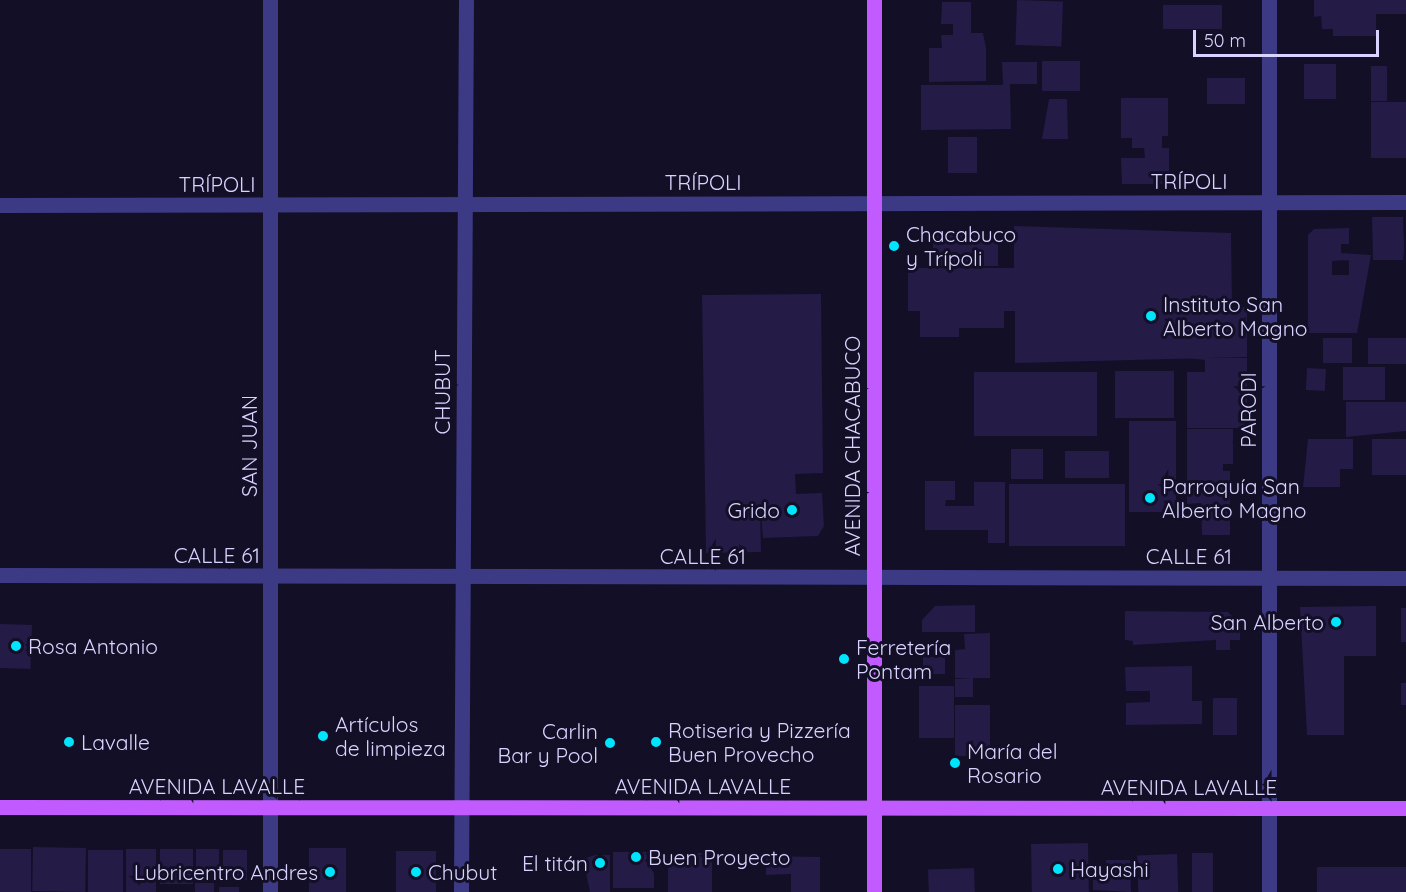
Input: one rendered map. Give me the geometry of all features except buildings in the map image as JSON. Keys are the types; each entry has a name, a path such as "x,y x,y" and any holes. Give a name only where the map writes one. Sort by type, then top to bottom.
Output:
{"main road":[{"name":"AVENIDA CHACABUCO","path":"874,0 874,892"},
{"name":"AVENIDA LAVALLE","path":"0,807 1406,808"}],"street":[{"name":"SAN JUAN","path":"270,0 270,892"},
{"name":"CHUBUT","path":"461,892 466,0"},
{"name":"PARODI","path":"1269,0 1269,892"},
{"name":"TRÍPOLI","path":"0,205 1406,202"},
{"name":"CALLE 61","path":"0,575 1406,578"}],"place":[{"name":"Chacabuco y Trípoli","path":"894,246"},
{"name":"Instituto San Alberto Magno","path":"1151,316"},
{"name":"Parroquía San Alberto Magno","path":"1150,498"},
{"name":"Grido","path":"792,510"},
{"name":"San Alberto","path":"1336,622"},
{"name":"Rosa Antonio","path":"16,646"},
{"name":"Ferretería Pontam","path":"844,659"},
{"name":"Artículos de limpieza","path":"323,736"},
{"name":"Lavalle","path":"69,742"},
{"name":"Rotiseria y Pizzería Buen Provecho","path":"656,742"},
{"name":"Carlin Bar y Pool","path":"610,743"},
{"name":"María del Rosario","path":"955,763"},
{"name":"Buen Proyecto","path":"636,857"},
{"name":"El titán","path":"600,863"},
{"name":"Hayashi","path":"1058,869"},
{"name":"Lubricentro Andres","path":"330,872"},
{"name":"Chubut","path":"416,872"}]}
